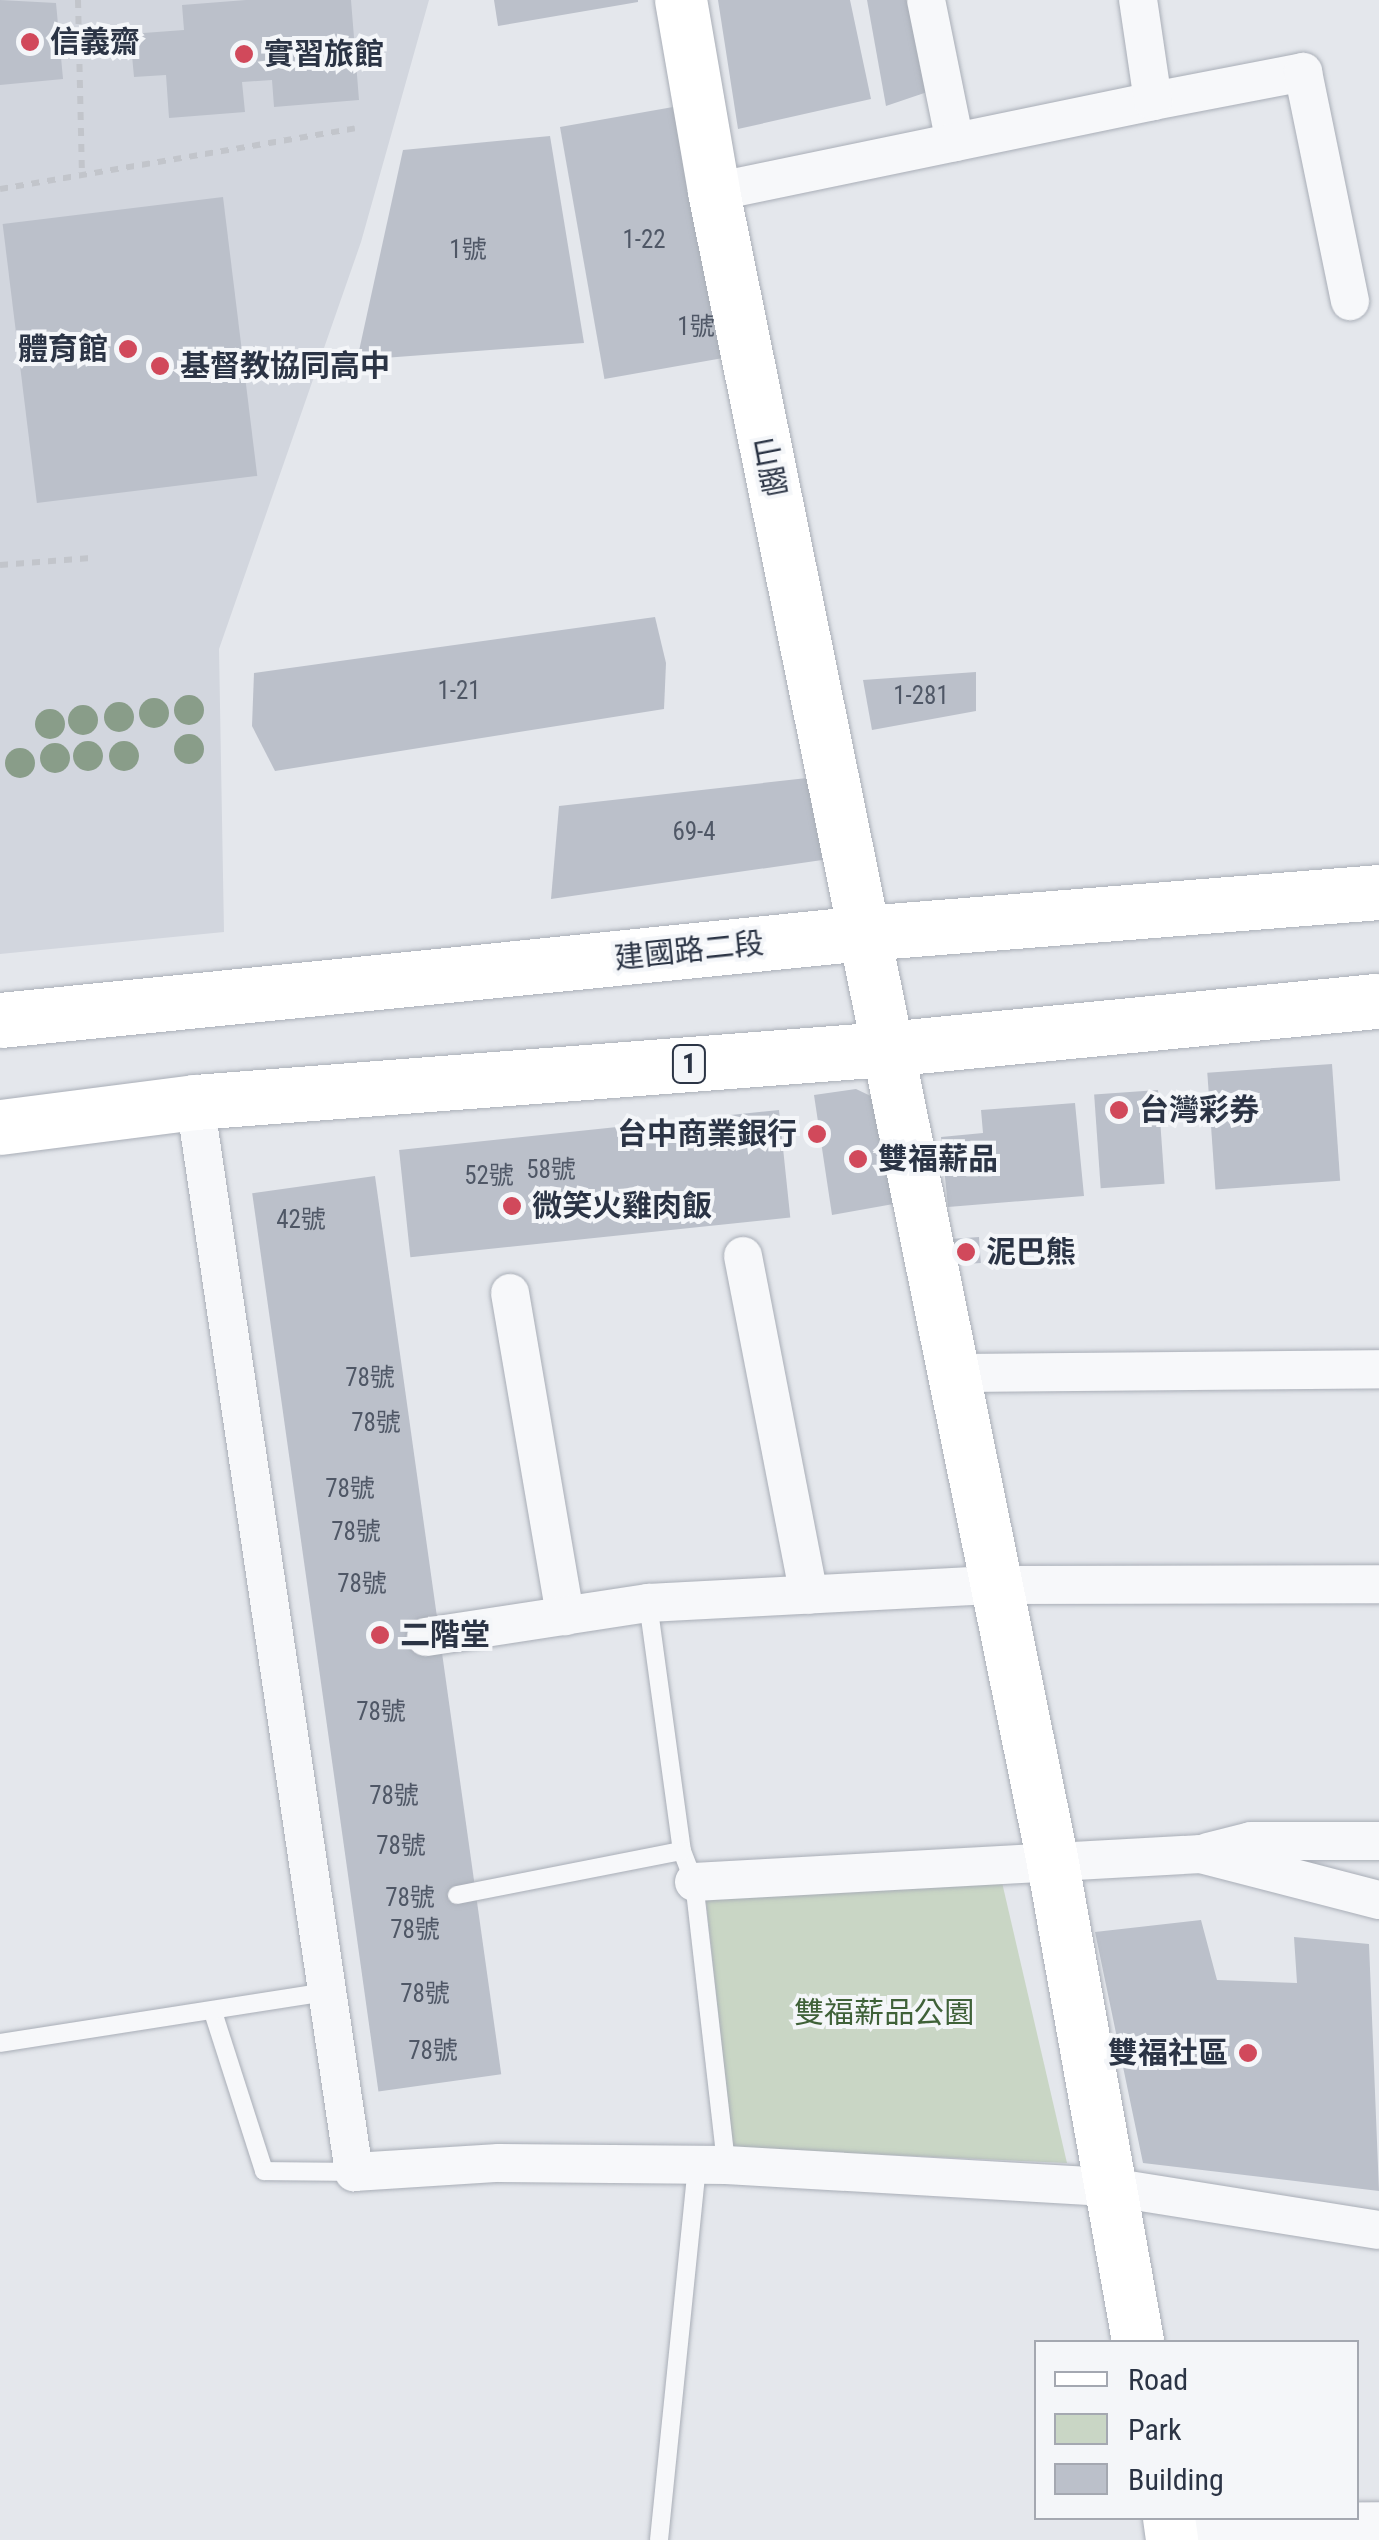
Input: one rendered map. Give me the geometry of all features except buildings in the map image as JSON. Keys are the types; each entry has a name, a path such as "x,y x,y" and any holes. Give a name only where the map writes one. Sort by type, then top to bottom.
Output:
{"main road":[{"name":"建國路二段","path":"0,1020 864,933 1379,892"},
{"name":"1","path":"0,1126 195,1102 886,1049 1379,1001"}],"street":[{"name":"山腳","path":"680,0 714,192 1052,1858 1138,2340"},
{"path":"926,0 956,142"},
{"path":"1138,0 1153,101"},
{"path":"714,192 1303,72 1350,301"},
{"path":"195,1102 354,2172 499,2164 711,2165 1110,2187 1379,2230"},
{"path":"744,1256 809,1595"},
{"path":"510,1293 565,1616"},
{"path":"952,1373 1379,1369"},
{"path":"426,1637 648,1603 996,1585 1379,1584"},
{"path":"688,1866 1201,1854 1251,1841 1379,1840"},
{"path":"1201,1854 1379,1900"},
{"path":"1170,2527 1379,2521"}],"lane":[{"path":"648,1603 688,1866 711,2165 659,2540"},
{"path":"456,1895 688,1866"},
{"path":"0,2043 326,1992"},
{"path":"212,2012 264,2171 354,2172"}],"path":[{"path":"78,0 82,173"},
{"path":"0,189 355,128"},
{"path":"0,566 91,558"}],"shaded area":[{"name":"基督教協同高中","path":"0,0 429,0 361,242 219,649 224,932 0,954"}],"green space":[{"name":"雙福薪品公園","path":"702,1864 1001,1878 1067,2163 733,2148"}],"place":[{"name":"信義齋","path":"30,42"},
{"name":"實習旅館","path":"244,54"},
{"name":"體育館","path":"128,349"},
{"name":"基督教協同高中","path":"160,366"},
{"name":"台灣彩券","path":"1119,1110"},
{"name":"台中商業銀行","path":"817,1134"},
{"name":"雙福薪品","path":"858,1159"},
{"name":"微笑火雞肉飯","path":"512,1206"},
{"name":"泥巴熊","path":"966,1252"},
{"name":"二階堂","path":"380,1635"},
{"name":"雙福社區","path":"1248,2053"}]}
